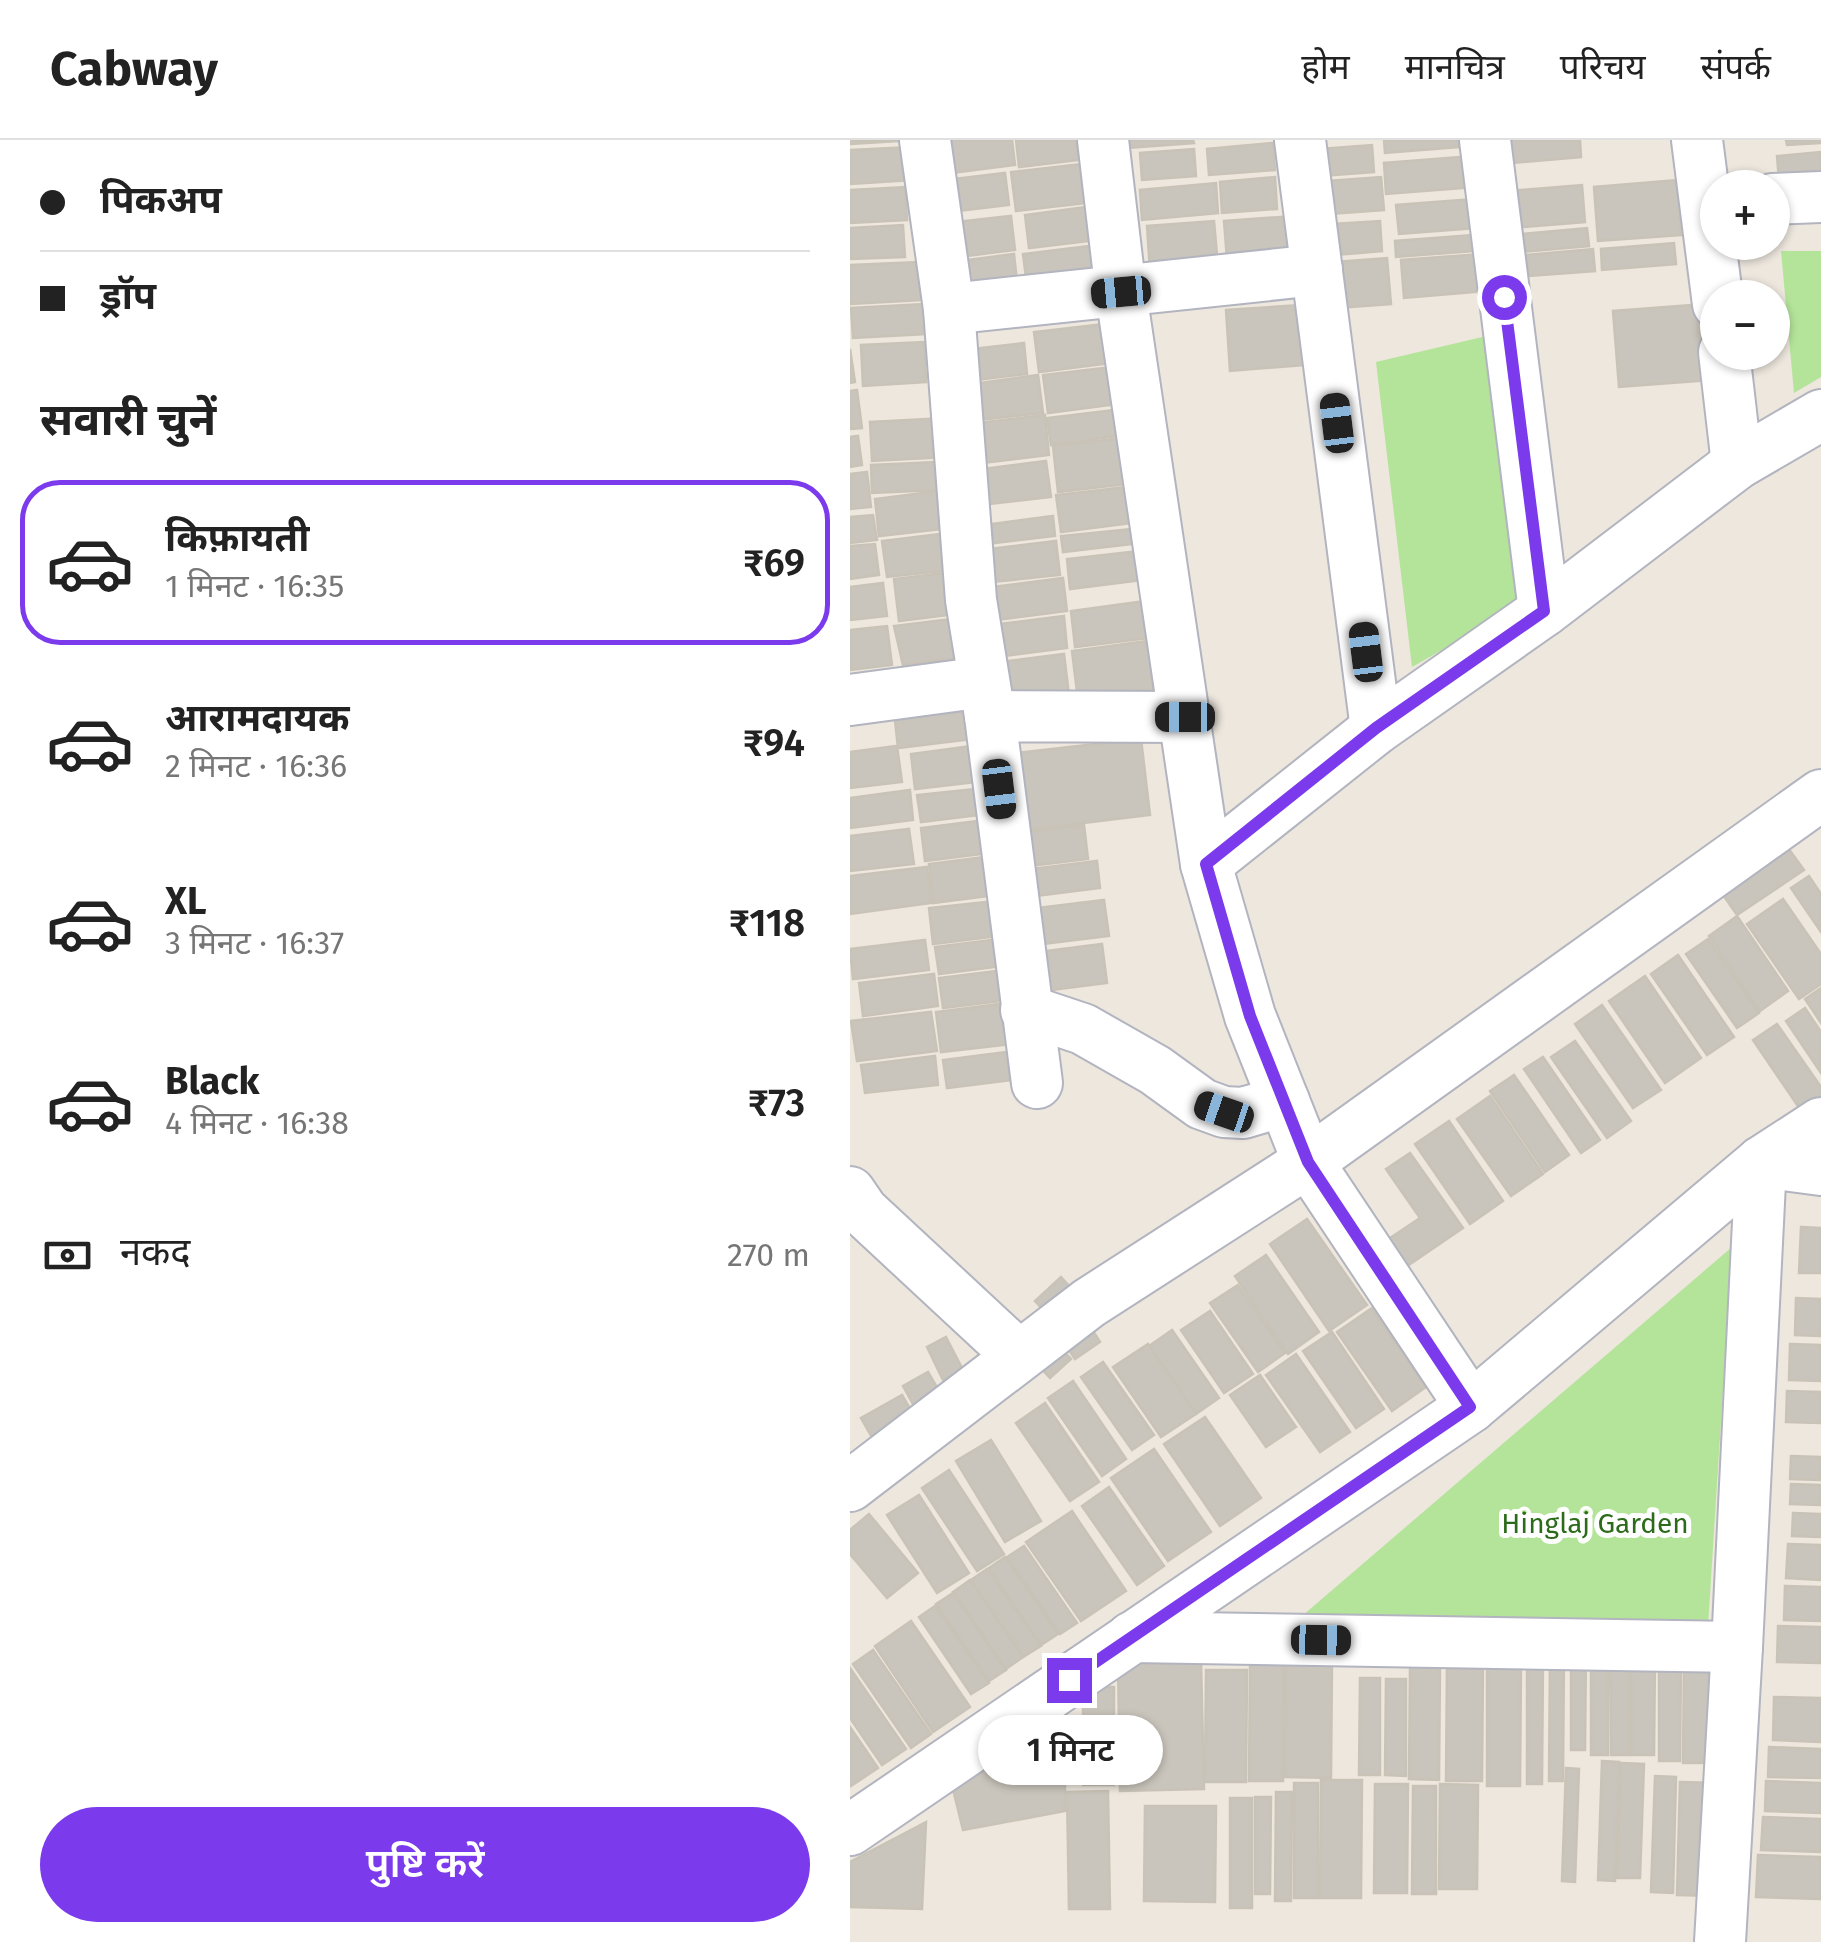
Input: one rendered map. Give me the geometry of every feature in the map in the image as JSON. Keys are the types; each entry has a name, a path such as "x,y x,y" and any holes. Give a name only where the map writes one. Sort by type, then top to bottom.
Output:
{"street":[{"path":"925,140 949,309 971,600 1037,1083"},
{"path":"1103,140 1121,292 1206,864 1250,1016 1308,1162 1470,1407"},
{"path":"1300,140 1376,728"},
{"path":"1484,140 1544,611"},
{"path":"1697,140 1704,170"},
{"path":"1790,198 1821,197"},
{"path":"949,309 1317,270"},
{"path":"1726,370 1738,464"},
{"path":"1206,864 1376,728 1544,611 1738,464 1821,415"},
{"path":"850,700 987,699 1185,717"},
{"path":"850,1486 1089,1304 1308,1162 1821,795"},
{"path":"1026,1010 1084,1029 1155,1070 1202,1104 1224,1112 1243,1114 1284,1101"},
{"path":"850,1830 1470,1407 1761,1162 1821,1123"},
{"path":"1761,1162 1821,1170"},
{"path":"1720,1942 1761,1162"},
{"path":"850,1192 862,1211 1019,1356"},
{"path":"1132,1637 1738,1648"}],"green space":[{"path":"1790,251 1821,251 1821,377 1794,393 1790,280 1784,280 1782,260 1790,260"},
{"path":"1495,334 1525,603 1412,667 1376,362"},
{"name":"Hinglaj Garden","path":"1732,1247 1707,1642 1274,1640"}],"building":[{"path":"850,140 899,140 899,141 850,144"},
{"path":"947,140 1012,140 1015,165 951,173"},
{"path":"1016,140 1076,140 1079,160 1019,167"},
{"path":"1127,140 1193,140 1194,143 1128,148"},
{"path":"1384,140 1459,140 1459,147 1385,153"},
{"path":"1498,140 1580,140 1581,157 1501,164"},
{"path":"1786,140 1821,140 1821,143 1787,145"},
{"path":"1273,143 1275,170 1209,175 1207,149"},
{"path":"1372,145 1374,172 1322,176 1320,149"},
{"path":"910,147 912,180 850,184 850,150"},
{"path":"1194,149 1196,176 1142,180 1140,153"},
{"path":"1821,152 1821,191 1790,193 1790,170 1778,170 1777,156"},
{"path":"1472,156 1475,187 1386,194 1384,163"},
{"path":"1083,164 1087,203 1016,211 1011,172"},
{"path":"1005,173 1009,205 957,211 953,179"},
{"path":"1275,177 1277,209 1222,213 1220,182"},
{"path":"1381,177 1384,210 1330,214 1328,181"},
{"path":"1677,180 1681,235 1598,241 1594,187"},
{"path":"1216,183 1218,213 1142,220 1140,190"},
{"path":"1582,185 1585,222 1512,228 1509,191"},
{"path":"905,187 907,220 850,223 850,190"},
{"path":"1473,199 1476,228 1399,234 1396,205"},
{"path":"1094,206 1098,240 1029,248 1025,215"},
{"path":"1011,216 1015,250 950,258 946,223"},
{"path":"1295,216 1298,254 1227,259 1224,221"},
{"path":"1214,221 1218,266 1150,271 1147,226"},
{"path":"1380,221 1382,251 1336,255 1333,224"},
{"path":"903,225 905,257 850,259 850,228"},
{"path":"1587,228 1589,246 1511,253 1510,235"},
{"path":"1472,235 1473,251 1396,257 1395,241"},
{"path":"1674,243 1676,264 1602,270 1601,249"},
{"path":"1098,245 1103,284 1028,293 1023,254"},
{"path":"1593,249 1595,271 1529,276 1527,255"},
{"path":"1014,254 1018,291 955,298 951,262"},
{"path":"1481,254 1485,291 1404,298 1401,260"},
{"path":"1387,258 1391,304 1338,308 1335,262"},
{"path":"919,262 921,300 850,304 850,265"},
{"path":"924,304 926,334 853,338 851,308"},
{"path":"1700,304 1700,370 1709,370 1710,380 1619,387 1613,311"},
{"path":"1300,305 1304,365 1230,371 1226,310"},
{"path":"1114,323 1120,362 1039,372 1034,332"},
{"path":"924,342 926,382 863,386 861,345"},
{"path":"1024,343 1027,374 967,381 963,350"},
{"path":"850,349 855,382 850,383"},
{"path":"1113,367 1118,404 1048,413 1043,375"},
{"path":"1038,375 1043,413 970,421 965,385"},
{"path":"857,390 862,428 850,429 850,391"},
{"path":"1115,410 1118,436 1051,445 1047,418"},
{"path":"1045,415 1049,455 973,464 968,424"},
{"path":"945,418 947,457 872,461 870,422"},
{"path":"858,436 862,465 850,467 850,437"},
{"path":"1123,438 1128,484 1058,492 1053,446"},
{"path":"1046,461 1051,497 979,505 974,470"},
{"path":"936,462 938,490 872,493 871,465"},
{"path":"867,472 871,507 850,509 850,474"},
{"path":"1127,487 1132,523 1061,532 1056,495"},
{"path":"939,491 943,529 879,536 875,499"},
{"path":"873,515 877,540 850,543 850,517"},
{"path":"1053,516 1055,536 986,544 984,525"},
{"path":"1131,529 1133,544 1063,552 1061,536"},
{"path":"949,533 953,570 887,577 882,541"},
{"path":"1056,541 1060,575 993,582 989,549"},
{"path":"875,544 879,575 850,579 850,546"},
{"path":"1140,551 1143,580 1070,589 1067,559"},
{"path":"953,572 957,614 899,621 894,579"},
{"path":"1063,578 1067,611 996,620 992,587"},
{"path":"883,583 887,616 850,620 850,587"},
{"path":"1153,600 1158,637 1075,647 1071,611"},
{"path":"1064,616 1067,648 1003,656 999,624"},
{"path":"960,618 962,657 903,665 894,626"},
{"path":"887,626 892,665 850,670 850,630"},
{"path":"1148,641 1154,690 1078,700 1072,651"},
{"path":"1064,654 1070,703 1005,710 999,662"},
{"path":"977,700 981,738 898,748 894,711"},
{"path":"1141,739 1150,815 1025,830 1016,753"},
{"path":"897,746 902,782 850,788 850,752"},
{"path":"972,746 977,782 915,789 911,754"},
{"path":"993,787 996,813 921,822 917,795"},
{"path":"910,790 913,820 850,828 850,798"},
{"path":"994,819 998,852 925,861 921,828"},
{"path":"1084,825 1088,859 1029,866 1025,832"},
{"path":"909,829 914,864 850,871 850,836"},
{"path":"1783,841 1804,870 1737,915 1717,886"},
{"path":"993,856 997,895 933,903 929,864"},
{"path":"1097,861 1100,888 1035,896 1031,869"},
{"path":"927,867 931,903 850,914 850,876"},
{"path":"1809,876 1821,894 1821,932 1791,888"},
{"path":"1783,899 1821,954 1821,984 1799,999 1747,924"},
{"path":"1104,900 1109,936 1042,944 1037,908"},
{"path":"994,901 999,936 933,944 929,908"},
{"path":"1737,916 1788,991 1760,1011 1709,936"},
{"path":"1000,939 1003,966 939,974 935,947"},
{"path":"1708,939 1759,1013 1737,1028 1686,954"},
{"path":"925,940 929,970 853,979 850,949"},
{"path":"1102,944 1107,983 1043,991 1038,952"},
{"path":"1678,955 1734,1037 1707,1055 1651,974"},
{"path":"1005,970 1009,1000 943,1008 939,978"},
{"path":"934,974 938,1006 863,1016 859,983"},
{"path":"1645,976 1701,1058 1665,1083 1609,1001"},
{"path":"1821,988 1821,1023 1805,999"},
{"path":"1007,1003 1013,1044 941,1052 936,1012"},
{"path":"1602,1005 1661,1090 1633,1108 1575,1024"},
{"path":"1805,1008 1821,1032 1821,1073 1786,1021"},
{"path":"931,1012 937,1051 857,1061 851,1021"},
{"path":"1777,1024 1821,1087 1821,1104 1804,1115 1753,1040"},
{"path":"1575,1041 1631,1121 1607,1138 1551,1057"},
{"path":"1015,1051 1019,1079 947,1088 943,1060"},
{"path":"935,1056 938,1085 865,1093 861,1065"},
{"path":"1543,1057 1600,1140 1581,1153 1524,1069"},
{"path":"1514,1075 1569,1155 1545,1172 1490,1091"},
{"path":"1490,1096 1543,1174 1511,1196 1457,1119"},
{"path":"1449,1121 1503,1201 1470,1224 1415,1144"},
{"path":"1410,1153 1463,1228 1397,1273 1378,1246 1420,1218 1386,1169"},
{"path":"1307,1219 1367,1305 1329,1331 1270,1244"},
{"path":"1801,1227 1821,1228 1821,1273 1799,1273"},
{"path":"1266,1255 1319,1332 1288,1354 1235,1276"},
{"path":"1061,1277 1078,1296 1052,1319 1035,1301"},
{"path":"1238,1285 1285,1353 1258,1372 1210,1303"},
{"path":"1796,1298 1821,1299 1821,1336 1795,1335"},
{"path":"1372,1308 1426,1387 1392,1411 1337,1332"},
{"path":"1210,1311 1253,1374 1224,1393 1181,1330"},
{"path":"1082,1314 1100,1342 1075,1359 1057,1332"},
{"path":"1172,1330 1219,1398 1196,1414 1149,1346"},
{"path":"1332,1332 1384,1409 1356,1428 1303,1351"},
{"path":"1049,1335 1071,1359 1050,1378 1028,1354"},
{"path":"946,1337 963,1370 943,1380 927,1347"},
{"path":"1148,1344 1196,1414 1161,1437 1113,1367"},
{"path":"1790,1344 1821,1345 1821,1381 1789,1380"},
{"path":"1296,1354 1350,1432 1320,1452 1266,1375"},
{"path":"1103,1362 1154,1435 1132,1450 1081,1377"},
{"path":"928,1372 949,1408 923,1422 903,1386"},
{"path":"1260,1375 1296,1427 1266,1447 1230,1395"},
{"path":"1073,1381 1126,1459 1102,1476 1048,1398"},
{"path":"1787,1391 1821,1392 1821,1423 1786,1422"},
{"path":"902,1395 920,1426 879,1450 861,1418"},
{"path":"1045,1403 1099,1482 1070,1501 1016,1423"},
{"path":"1205,1417 1261,1498 1220,1526 1164,1444"},
{"path":"991,1440 1041,1521 1005,1542 956,1461"},
{"path":"1154,1449 1211,1532 1168,1561 1111,1478"},
{"path":"1791,1456 1821,1457 1821,1480 1790,1479"},
{"path":"949,1470 1004,1554 977,1571 922,1488"},
{"path":"1791,1484 1821,1485 1821,1505 1790,1504"},
{"path":"1109,1487 1164,1566 1137,1585 1082,1506"},
{"path":"919,1495 969,1573 937,1593 887,1515"},
{"path":"1072,1511 1126,1591 1081,1621 1026,1542"},
{"path":"1793,1513 1821,1514 1821,1537 1792,1536"},
{"path":"869,1514 918,1573 887,1598 850,1554 850,1530"},
{"path":"1788,1544 1821,1545 1821,1580 1786,1578"},
{"path":"1024,1546 1077,1623 1060,1634 1007,1557"},
{"path":"1005,1557 1058,1634 1041,1645 989,1568"},
{"path":"987,1569 1041,1646 1023,1657 971,1580"},
{"path":"970,1580 1023,1657 1006,1669 953,1592"},
{"path":"1785,1586 1821,1587 1821,1621 1784,1620"},
{"path":"953,1593 1006,1670 989,1681 936,1604"},
{"path":"935,1606 989,1683 971,1694 919,1617"},
{"path":"911,1621 970,1707 933,1732 875,1646"},
{"path":"1778,1626 1821,1627 1821,1663 1777,1662"},
{"path":"873,1650 931,1734 911,1748 853,1664"},
{"path":"1550,1652 1564,1652 1563,1781 1549,1781"},
{"path":"1571,1653 1586,1653 1585,1750 1571,1750"},
{"path":"1591,1655 1609,1655 1608,1755 1591,1755"},
{"path":"1631,1655 1655,1655 1654,1755 1631,1755"},
{"path":"1659,1657 1681,1657 1680,1761 1659,1761"},
{"path":"1527,1659 1543,1659 1542,1784 1527,1784"},
{"path":"1201,1661 1204,1789 1120,1791 1118,1663"},
{"path":"1447,1661 1483,1661 1482,1781 1446,1781"},
{"path":"1487,1661 1521,1662 1520,1786 1487,1786"},
{"path":"1286,1662 1332,1662 1331,1778 1285,1777"},
{"path":"1611,1662 1630,1662 1629,1755 1611,1755"},
{"path":"1684,1662 1721,1662 1720,1763 1683,1763"},
{"path":"1250,1664 1284,1665 1283,1781 1249,1781"},
{"path":"1410,1664 1440,1664 1439,1780 1409,1779"},
{"path":"850,1668 906,1749 882,1765 850,1718"},
{"path":"1206,1670 1247,1670 1246,1782 1205,1782"},
{"path":"1360,1678 1380,1678 1380,1775 1359,1775"},
{"path":"1386,1679 1406,1679 1406,1776 1385,1775"},
{"path":"1083,1687 1114,1687 1114,1785 1083,1785"},
{"path":"1774,1697 1821,1698 1821,1742 1773,1740"},
{"path":"1065,1714 1065,1811 963,1830 953,1789"},
{"path":"850,1727 878,1768 851,1786 850,1784"},
{"path":"1769,1747 1821,1749 1821,1778 1768,1777"},
{"path":"1602,1761 1619,1762 1615,1881 1598,1880"},
{"path":"1621,1763 1644,1764 1640,1878 1617,1878"},
{"path":"1566,1768 1579,1769 1575,1882 1562,1881"},
{"path":"1655,1776 1676,1777 1673,1893 1651,1892"},
{"path":"1321,1780 1362,1780 1361,1898 1320,1898"},
{"path":"1766,1781 1821,1783 1821,1813 1765,1811"},
{"path":"1680,1782 1718,1783 1715,1896 1677,1895"},
{"path":"1294,1783 1318,1783 1318,1898 1294,1898"},
{"path":"1375,1784 1408,1784 1407,1893 1374,1893"},
{"path":"1440,1784 1478,1785 1477,1889 1439,1889"},
{"path":"1413,1786 1436,1786 1436,1894 1412,1894"},
{"path":"1108,1791 1110,1909 1069,1909 1067,1792"},
{"path":"1276,1792 1292,1792 1291,1901 1275,1901"},
{"path":"1255,1797 1271,1797 1270,1894 1255,1894"},
{"path":"1230,1798 1252,1798 1252,1908 1230,1908"},
{"path":"1145,1806 1216,1806 1215,1902 1144,1901"},
{"path":"1763,1817 1821,1819 1821,1852 1761,1850"},
{"path":"926,1822 922,1909 850,1907 850,1862"},
{"path":"1758,1855 1821,1857 1821,1899 1756,1897"}],"route":[{"path":"1069,1680 1470,1407 1308,1162 1250,1016 1206,864 1376,728 1544,611 1504,297"}]}
